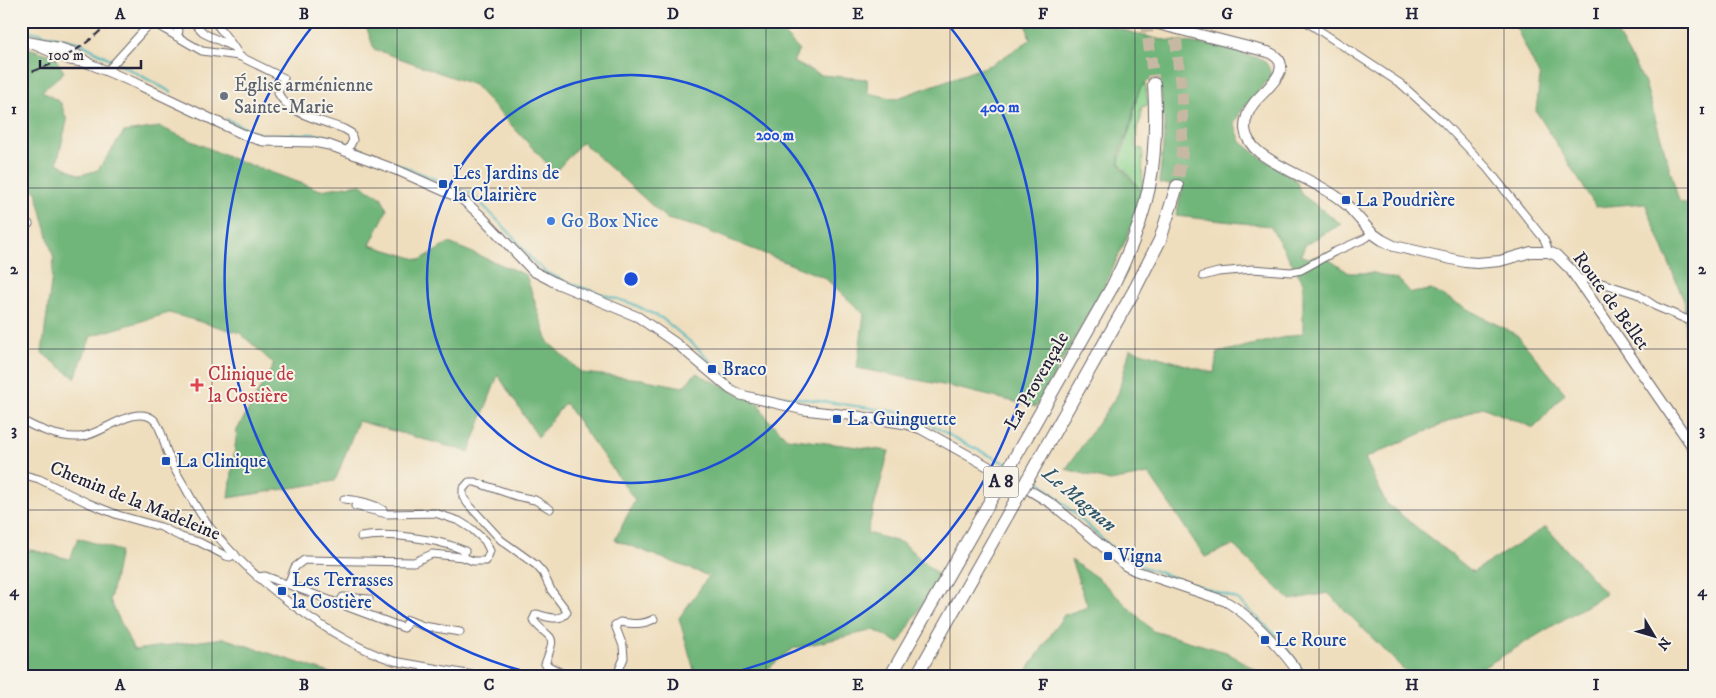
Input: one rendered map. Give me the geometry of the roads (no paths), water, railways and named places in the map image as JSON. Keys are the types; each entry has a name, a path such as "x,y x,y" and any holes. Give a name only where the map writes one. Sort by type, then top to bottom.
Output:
{"highway":[{"name":"La Provençale","path":"890,677 1112,287 1136,235 1152,178 1156,136 1154,84"},
{"name":"La Provençale","path":"916,677 1135,289 1160,240 1177,186"}],"main road":[{"name":"Route de Bellet","path":"1146,21 1268,52 1276,57 1280,65 1276,79 1248,113 1245,128 1248,139 1260,153 1343,200 1372,233 1394,246 1465,262 1490,262 1512,259 1532,252 1548,252 1564,262 1695,450"}],"street":[{"path":"171,21 179,31 177,37"},
{"path":"192,21 205,34 233,47 238,51 239,56"},
{"path":"214,21 233,47"},
{"path":"1305,21 1401,84 1444,123 1504,188 1544,240 1548,252"},
{"path":"109,68 149,26 157,25 202,51 239,56 284,78 278,93 281,100 292,109 351,133 350,146"},
{"path":"21,39 68,50 90,64 109,68 248,137 264,141 350,146 398,171 462,199 480,215 533,271 558,284 638,317 677,344 740,395 804,410 857,416 906,424 921,429 1052,504 1126,566 1225,601 1235,607 1273,644 1301,677"},
{"path":"21,220 29,224"},
{"path":"1202,276 1218,272 1244,270 1291,272 1301,270 1334,252 1366,238 1372,233"},
{"path":"1577,279 1590,279 1636,294 1655,306 1695,323"},
{"path":"21,420 59,434 79,437 96,432 129,417 142,414 150,417 158,425 169,460 212,530 257,577 278,594 336,634 384,658 484,677"},
{"name":"Chemin de la Madeleine","path":"21,474 39,479 88,503 161,527 181,537 199,542 226,556 230,557 235,554"},
{"path":"550,509 535,500 516,496 475,482 469,482 463,488 463,497 468,504 502,540 536,565 543,573 550,590 566,610 565,616 560,618 536,614 533,620 552,640 545,664 569,677"},
{"path":"344,499 359,500 372,504 387,514"},
{"path":"288,584 295,566 304,560 310,559 414,562 432,554 486,561 490,551 485,540 472,529 459,521 435,513 387,514 355,506"},
{"path":"362,537 373,535 421,539 465,551 463,557"},
{"path":"257,577 262,575 288,584 404,628 408,620 423,626 460,632"},
{"path":"339,603 343,598 369,599"},
{"path":"616,677 624,658 623,646 615,625 620,622 635,624 654,619"}],"waterway":[{"name":"Le Magnan","path":"21,29 78,42 114,61"},
{"name":"Le Magnan","path":"118,63 171,92"},
{"name":"Le Magnan","path":"226,119 258,134 314,134 330,137 348,144"},
{"name":"Le Magnan","path":"353,146 472,194 510,233 534,262 547,273 574,285 633,304 663,319 694,345 738,388 899,412 934,426 1007,464"},
{"name":"Le Magnan","path":"1016,468 1025,473"},
{"name":"Le Magnan","path":"1033,477 1110,546 1132,563 1237,599 1278,637 1308,677"}],"tunnel":[{"path":"1146,21 1154,84"},
{"path":"1174,21 1182,97 1182,153 1177,186"}],"railway":[{"path":"21,75 58,61 80,47 110,21"}],"place":[{"name":"Église arménienne Sainte-Marie","path":"224,96"},
{"name":"Les Jardins de la Clairière","path":"443,184"},
{"name":"La Poudrière","path":"1346,200"},
{"name":"Go Box Nice","path":"551,221"},
{"name":"Braco","path":"712,369"},
{"name":"Clinique de la Costière","path":"197,385"},
{"name":"La Guinguette","path":"837,419"},
{"name":"La Clinique","path":"166,461"},
{"name":"Vigna","path":"1108,556"},
{"name":"Les Terrasses la Costière","path":"282,591"},
{"name":"Le Roure","path":"1265,640"}]}
